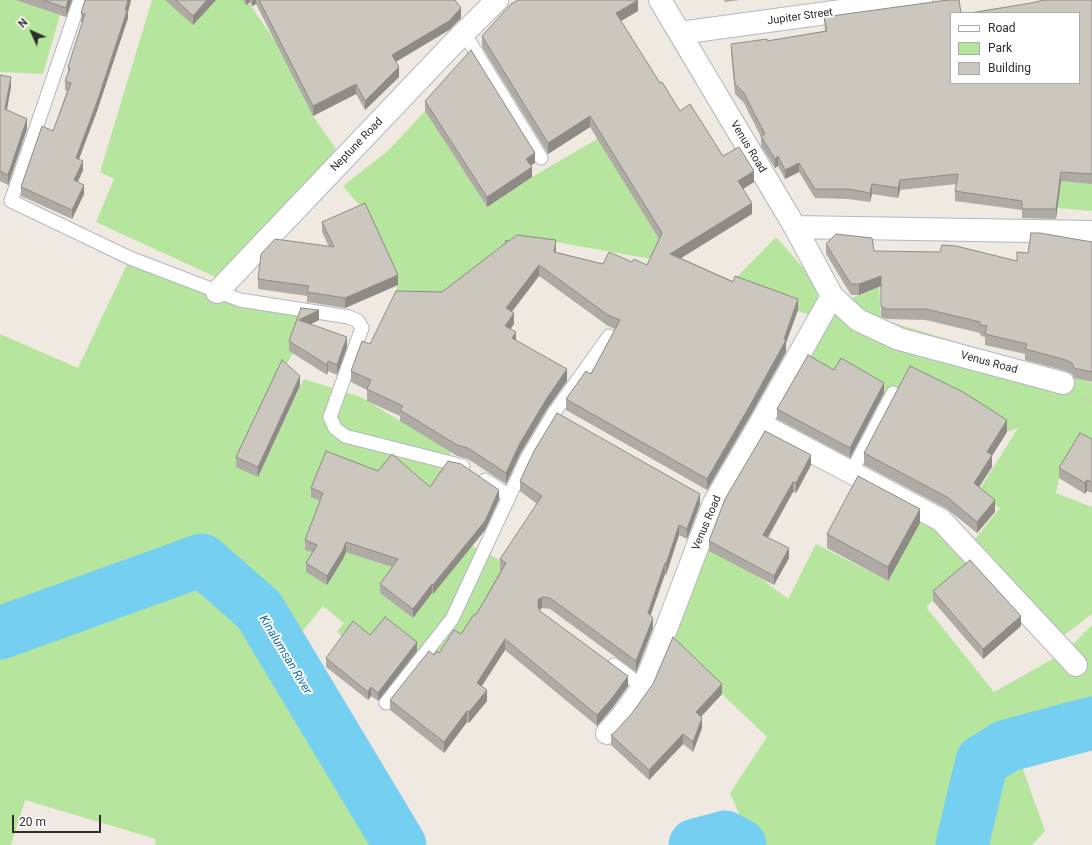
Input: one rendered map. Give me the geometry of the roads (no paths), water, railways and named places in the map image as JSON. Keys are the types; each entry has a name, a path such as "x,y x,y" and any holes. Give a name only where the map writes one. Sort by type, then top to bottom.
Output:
{"street":[{"name":"Neptune Road","path":"217,292 464,33 498,0"},
{"name":"Venus Road","path":"660,0 795,227 832,296 858,320 899,339 1063,383"},
{"name":"Jupiter Street","path":"680,33 921,0"},
{"path":"795,227 1092,232"},
{"name":"Venus Road","path":"607,733 624,715 643,687 657,654 707,499 760,424 832,296"},
{"path":"760,424 941,520 1076,665"}],"lane":[{"path":"80,0 11,201 130,258 240,300 349,317 358,321 362,328 330,417 335,428 345,436 464,466 509,496"},
{"path":"464,33 541,158"},
{"path":"386,703 452,619 527,458 554,413 609,336"},
{"path":"851,473 893,393"},
{"path":"554,413 568,421"},
{"path":"606,660 643,687"}],"waterway":[{"name":"Kinalumsan River","path":"0,633 202,560 259,610 400,845"},
{"name":"Kinalumsan River","path":"962,845 982,761 1006,746 1092,723"},
{"name":"Kinalumsan River","path":"695,845 725,837 740,845"}]}
